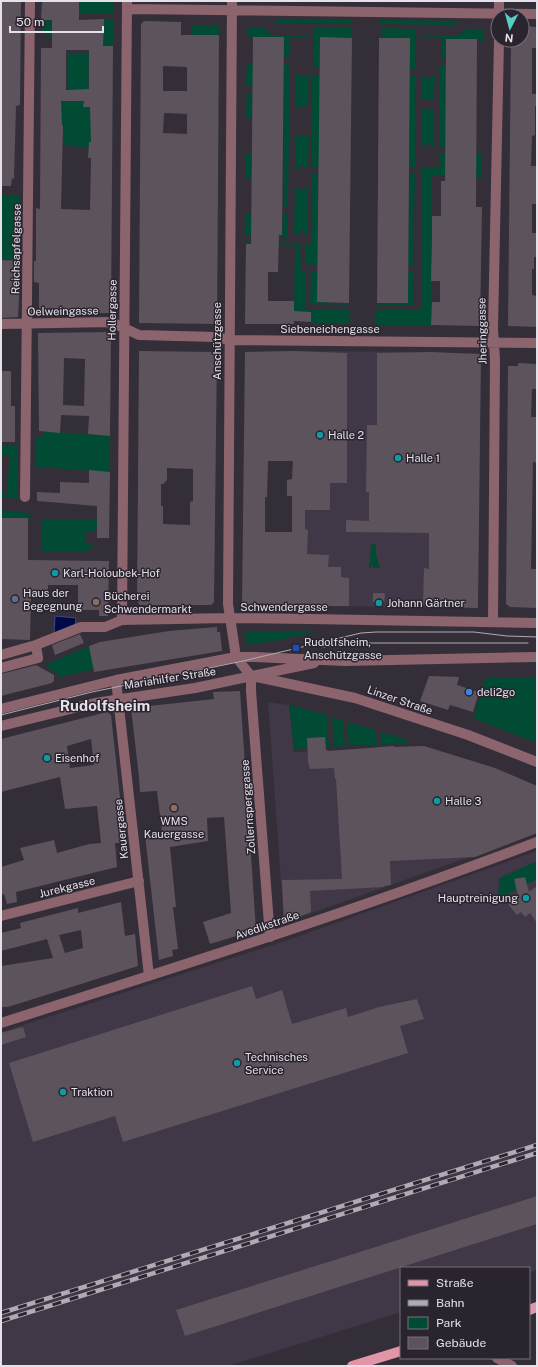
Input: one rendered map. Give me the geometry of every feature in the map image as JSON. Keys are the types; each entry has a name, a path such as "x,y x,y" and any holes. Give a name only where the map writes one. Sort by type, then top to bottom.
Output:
{"main road":[{"path":"352,1366 400,1351"}],"street":[{"name":"Reichsapfelgasse","path":"25,497 30,1"},
{"path":"127,5 232,5 490,14"},
{"name":"Hollergasse","path":"122,620 127,5"},
{"name":"Anschützgasse","path":"232,5 228,604 236,658 251,676"},
{"name":"Jheringgasse","path":"493,621 495,367 493,321 499,48"},
{"name":"Oelweingasse","path":"1,324 111,322 124,328"},
{"name":"Siebeneichengasse","path":"124,328 139,335 215,337 229,340 537,343"},
{"name":"Schwendergasse","path":"1,655 36,645 81,627 105,627 122,620 229,618 493,621 537,623"},
{"path":"1,668 38,658 36,645"},
{"name":"Mariahilfer Straße","path":"1,709 116,680 236,658 263,657 344,660 537,657"},
{"name":"Mariahilfer Straße","path":"1,726 95,703 160,694 315,663 344,660"},
{"name":"Linzer Straße","path":"251,676 355,698 468,735 537,762"},
{"name":"Zollernsperggasse","path":"251,676 270,937"},
{"name":"Kauergasse","path":"116,680 149,976"},
{"name":"Avedikstraße","path":"1,1023 270,937 479,864 537,842"},
{"name":"Jurekgasse","path":"1,916 139,881"},
{"path":"498,1359 512,1366"}],"shaded area":[{"path":"293,351 431,352 429,607 292,606"},
{"path":"55,616 76,618 75,625 54,633"},
{"path":"268,702 289,705 294,752 426,746 495,768 534,785 537,833 284,923"},
{"path":"537,851 537,1270 530,1273 530,1267 400,1267 400,1312 228,1366 1,1366 1,1032 285,941"}],"green space":[{"path":"79,1 113,1 113,13 79,13"},
{"path":"104,19 113,20 113,46 103,46"},
{"path":"275,19 351,20 351,24 275,23"},
{"path":"41,20 52,20 52,37 45,37 45,33 42,33"},
{"path":"380,20 457,21 456,25 380,24"},
{"path":"192,26 219,26 219,35 192,35"},
{"path":"247,27 263,27 272,35 309,35 309,37 289,38 289,58 284,58 284,37 247,38"},
{"path":"313,27 352,28 352,38 320,37 319,68 313,68"},
{"path":"381,28 416,29 415,70 410,69 410,38 381,38"},
{"path":"466,29 483,30 483,41 477,39 447,39 447,59 441,59 441,38 421,38 421,36 457,36"},
{"path":"67,54 89,54 88,88 91,88 84,98 83,106 90,107 92,142 89,142 89,147 63,146 63,125 58,125 58,101 76,101 77,89 67,90"},
{"path":"247,63 253,64 253,87 246,86"},
{"path":"284,64 290,65 288,207 283,207"},
{"path":"440,66 447,66 445,147 439,147"},
{"path":"295,73 304,77 309,73 308,106 295,107"},
{"path":"312,75 319,75 319,167 312,167"},
{"path":"410,75 416,76 415,168 409,168"},
{"path":"421,75 424,75 427,79 435,75 434,100 421,100"},
{"path":"247,93 253,93 252,117 246,117"},
{"path":"421,110 434,110 434,147 431,147 430,144 426,144 424,147 421,146"},
{"path":"295,135 309,136 308,168 305,168 303,165 300,166 299,169 295,169"},
{"path":"246,154 252,154 252,179 246,178"},
{"path":"440,154 446,154 445,176 432,176 431,325 375,325 376,310 421,310 422,168 440,168"},
{"path":"476,154 482,154 482,178 476,178"},
{"path":"312,173 318,174 317,265 305,264 306,244 311,243"},
{"path":"409,174 415,174 413,266 408,266"},
{"path":"295,187 303,190 305,187 308,187 308,234 305,235 303,231 297,235 294,234"},
{"path":"1,195 20,195 19,261 1,260"},
{"path":"251,213 251,235 282,235 283,214 288,214 287,237 245,236 246,214"},
{"path":"246,242 300,243 301,271 305,271 305,309 349,309 349,324 311,324 311,312 294,311 295,245 246,244"},
{"path":"311,271 317,271 317,302 347,303 347,305 310,304"},
{"path":"408,272 414,272 413,306 377,305 377,303 408,303"},
{"path":"44,431 110,436 110,472 36,467 36,437 43,437"},
{"path":"1,446 17,446 17,499 1,497 1,492 7,493 8,472 10,472 10,455 2,455"},
{"path":"1,510 28,513 31,519 1,518"},
{"path":"42,519 97,519 97,527 95,531 86,531 86,544 92,544 93,547 83,552 41,552"},
{"path":"371,544 376,544 376,554 380,568 373,568 371,565 371,568 369,568"},
{"path":"245,631 315,632 247,645"},
{"path":"89,646 94,669 61,677 45,665"},
{"path":"486,677 537,677 537,743 473,718"},
{"path":"289,705 327,715 329,747 294,749"},
{"path":"332,717 343,721 345,746 334,747"},
{"path":"347,722 376,730 377,745 349,746"},
{"path":"381,732 408,740 408,743 381,745"},
{"path":"537,861 537,879 498,900 499,878"}],"building":[{"path":"1,1 21,1 20,105 16,106 14,179 12,178 11,186 1,186"},
{"path":"42,1 79,1 79,20 104,19 103,46 113,46 111,313 39,313 39,283 34,282 34,261 36,261 36,208 40,209 41,48 52,48 52,20 41,20","holes":["66,50 89,50 89,89 66,90","61,101 84,101 83,107 90,107 91,142 89,142 88,158 91,158 90,210 61,209 63,125"]},
{"path":"144,21 181,22 181,35 219,35 217,324 139,323 141,24","holes":["163,66 187,67 187,91 163,91","164,113 187,114 187,134 163,133"]},
{"path":"530,27 537,27 537,48 532,48 532,94 537,94 537,106 535,106 535,135 532,136 531,166 537,166 537,204 532,204 532,233 537,233 537,257 534,257 534,269 532,269 532,295 537,296 537,327 508,326 511,48 530,48"},
{"path":"253,37 284,37 282,235 279,235 278,272 268,272 268,301 294,301 294,311 311,312 311,322 294,321 294,324 245,324 246,244 251,244"},
{"path":"320,37 352,38 349,303 317,302"},
{"path":"379,38 410,38 408,303 377,303"},
{"path":"446,39 477,39 476,207 482,207 480,326 431,325 432,302 440,302 440,281 431,281 432,216 441,216 441,181 445,181"},
{"path":"1,260 21,261 18,317 1,318"},
{"path":"111,332 110,436 88,434 89,416 61,415 60,433 39,431 38,333","holes":["64,358 85,359 84,406 63,405"]},
{"path":"139,351 217,352 214,602 211,605 140,605 137,601","holes":["167,468 193,469 193,501 190,502 190,525 163,524 161,484 167,480"]},
{"path":"293,351 347,353 347,483 330,483 330,510 305,510 305,529 308,530 307,554 329,555 328,567 341,567 341,577 349,578 349,606 242,606 245,352","holes":["268,461 293,461 292,479 287,480 287,496 292,496 292,532 265,532 265,497 267,497"]},
{"path":"431,352 481,354 478,608 429,607 423,605 424,568 429,569 429,533 346,532 346,520 369,521 369,492 366,492 367,425 377,425 377,353"},
{"path":"518,363 537,364 537,389 532,389 531,417 537,417 537,463 533,462 531,569 537,569 537,608 510,607 506,604 508,366 518,366"},
{"path":"1,371 11,371 11,406 15,406 15,442 1,442"},
{"path":"89,470 110,472 109,538 97,538 97,506 37,501 37,492 60,493 60,482 89,483"},
{"name":"Karl-Holoubek-Hof","path":"1,518 28,518 28,560 109,561 108,616 99,616 99,610 78,610 78,585 48,585 48,593 31,593 30,640 1,639"},
{"path":"373,593 385,593 384,603 373,602"},
{"path":"217,627 217,632 220,632 222,651 94,672 89,646 100,642 169,631"},
{"path":"80,634 84,643 55,655 52,645"},
{"path":"36,665 54,675 54,681 52,683 1,696 1,674"},
{"path":"429,676 459,677 457,685 479,692 473,712 450,705 448,710 420,701"},
{"path":"240,691 256,930 210,944 203,922 231,913 224,817 207,818 208,841 170,847 176,907 173,907 178,949 172,950 173,956 159,960 145,835 162,832 157,791 140,792 131,708 214,699 213,692"},
{"path":"107,712 111,715 125,843 115,843 117,867 16,892 17,902 7,904 4,894 1,895 1,867 24,860 20,848 54,840 57,853 89,844 101,843 97,806 65,809 60,777 1,792 1,739","holes":["91,739 94,765 70,768 67,746"]},
{"name":"Halle 3","path":"325,737 326,750 329,751 394,746 424,746 495,768 537,786 537,833 475,857 390,861 391,885 384,887 310,891 311,912 284,923 282,880 342,879 336,779 334,768 310,769 308,762 307,738"},
{"name":"Hauptreinigung","path":"525,877 529,892 537,886 537,923 530,913 525,917 521,912 517,915 508,904 518,896 514,879"},
{"path":"121,902 125,936 135,934 138,966 8,1007 1,1007 1,966 53,958 47,939 1,951 1,933 21,928 20,923 78,908 78,913","holes":["81,930 83,948 65,953 59,935"]},
{"name":"Technisches Service","path":"252,986 256,999 282,990 292,1024 346,1008 348,1017 379,1007 417,999 424,1019 400,1026 408,1053 123,1142 115,1116 33,1142 9,1063"},
{"path":"23,1027 26,1037 1,1045 1,1033"},
{"path":"537,1196 537,1224 185,1336 176,1310"}],"tram line":[{"path":"1,715 92,692 243,661 361,633 474,632 507,636 537,637"},
{"path":"323,647 354,643 528,643"}],"railway":[{"path":"1,1313 537,1145"},
{"path":"1,1321 537,1153"}],"place":[{"name":"Halle 2","path":"320,435"},
{"name":"Halle 1","path":"398,458"},
{"name":"Karl-Holoubek-Hof","path":"55,573"},
{"name":"Haus der Begegnung","path":"15,599"},
{"name":"Bücherei Schwendermarkt","path":"96,602"},
{"name":"Johann Gärtner","path":"379,603"},
{"name":"Rudolfsheim, Anschützgasse","path":"296,648"},
{"name":"deli2go","path":"469,692"},
{"name":"Eisenhof","path":"47,758"},
{"name":"Halle 3","path":"437,801"},
{"name":"WMS Kauergasse","path":"174,808"},
{"name":"Hauptreinigung","path":"526,898"},
{"name":"Technisches Service","path":"237,1063"},
{"name":"Traktion","path":"63,1092"}],"district":[{"name":"Rudolfsheim","path":"105,705"}]}
